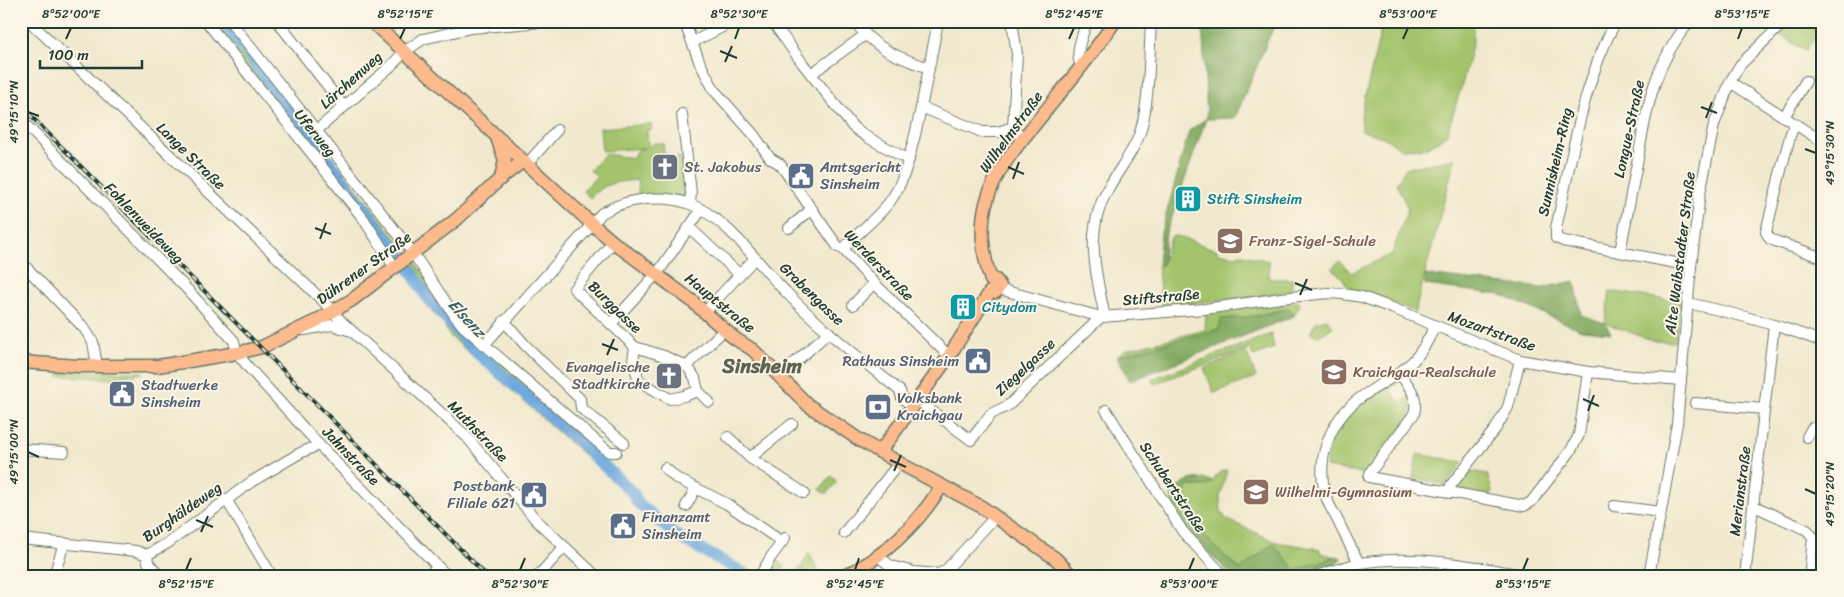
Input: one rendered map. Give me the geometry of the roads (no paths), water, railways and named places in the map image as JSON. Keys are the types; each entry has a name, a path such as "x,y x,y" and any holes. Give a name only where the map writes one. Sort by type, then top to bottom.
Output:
{"main road":[{"name":"Hauptstraße","path":"371,21 592,224 705,312 724,330 753,350 808,405 880,452 995,517 1056,559 1072,576"},
{"name":"Wilhelmstraße","path":"993,287 986,262 984,244 985,209 990,190 998,174 1023,139 1115,21"},
{"path":"494,134 505,160 501,178"},
{"name":"Dührener Straße","path":"21,362 97,366 167,365 237,353 262,346 295,332 367,290 457,219 501,178 525,162"},
{"path":"880,452 949,356 993,287"},
{"path":"844,576 865,566 878,557 925,509 941,487"},
{"path":"925,509 947,498 964,498"}],"street":[{"name":"Uferweg","path":"206,21 363,218 397,266"},
{"path":"230,21 317,130 411,254 454,316 464,327 609,452 616,452"},
{"path":"277,21 344,107"},
{"name":"Lärchenweg","path":"317,130 404,52 423,39 471,25 553,21"},
{"name":"Werderstraße","path":"684,21 700,63 714,90 754,135 770,158 780,164 838,247 843,249 874,283 949,356"},
{"path":"693,42 734,21"},
{"path":"772,21 853,127 867,138 909,160"},
{"path":"854,21 865,35 881,48 899,58 929,68"},
{"path":"843,249 892,198 909,160 938,21"},
{"path":"1012,21 1017,54 1013,128 1023,139"},
{"path":"1081,66 1078,61 1078,54 1087,21"},
{"path":"1103,317 1094,269 1092,241 1105,192 1138,139 1143,121 1151,21"},
{"name":"Sunnisheim-Ring","path":"1616,21 1605,42 1591,78 1555,233 1556,238 1563,241 1691,266"},
{"name":"Longue-Straße","path":"1620,252 1646,111 1654,82 1668,52 1690,21"},
{"name":"Alte Waibstadter Straße","path":"1649,576 1676,432 1691,266 1700,193 1714,125 1730,82 1745,59 1785,21"},
{"name":"Lange Straße","path":"31,22 323,301 332,312"},
{"path":"811,74 865,35"},
{"path":"1784,117 1806,81"},
{"path":"1730,82 1823,142"},
{"path":"921,107 982,132 998,132 1013,128"},
{"path":"682,114 692,193 690,204"},
{"name":"Fohlenweideweg","path":"21,120 186,287 234,341 237,353"},
{"path":"1795,124 1782,166 1766,232 1770,239 1823,258"},
{"path":"525,162 556,130"},
{"name":"Grabengasse","path":"484,344 602,213 611,207 626,203 661,199 675,200 690,204 701,210 735,237 785,292 900,392 902,398 915,403 972,440"},
{"path":"789,228 812,209"},
{"path":"611,324 657,274 701,210"},
{"path":"688,227 739,274"},
{"name":"Burggasse","path":"613,242 574,289 635,347"},
{"path":"705,312 755,258"},
{"path":"21,262 84,328 93,342 97,366"},
{"path":"853,305 874,283"},
{"name":"Stiftstraße","path":"993,287 1103,317 1205,309 1328,293"},
{"name":"Mozartstraße","path":"1328,293 1362,297 1520,360 1588,372 1681,380"},
{"path":"1688,303 1733,313 1823,342"},
{"name":"Muthstraße","path":"332,312 466,436 537,521 596,576"},
{"name":"Ziegelgasse","path":"972,440 991,414 1009,405 1103,317"},
{"path":"504,321 527,347 580,398 581,408 624,443"},
{"name":"Merianstraße","path":"1745,576 1774,325"},
{"path":"295,332 332,326 352,331"},
{"path":"1359,563 1327,499 1322,468 1323,454 1329,436 1340,418 1359,399 1414,360 1425,346 1436,326"},
{"path":"688,367 724,330"},
{"path":"782,374 829,332"},
{"path":"698,391 670,399 639,381 633,361 635,347 664,356 688,367 695,378 698,391 709,402"},
{"name":"Jahnstraße","path":"237,353 319,445 447,576"},
{"path":"1449,493 1451,485 1496,428 1508,407 1520,360"},
{"path":"1399,372 1414,395 1417,404 1414,414 1371,470 1369,477 1524,506 1531,502 1570,452 1578,435 1588,372"},
{"path":"1695,403 1764,409"},
{"name":"Schubertstraße","path":"1106,410 1183,532 1224,576"},
{"path":"750,458 792,424"},
{"path":"1808,437 1812,428 1823,432"},
{"path":"728,437 750,458 804,493"},
{"name":"Burghäldeweg","path":"21,539 136,551 147,555 168,543 226,499 300,453 319,445"},
{"path":"21,449 64,452"},
{"path":"844,533 899,463"},
{"path":"665,468 676,478 727,504 783,540 761,575"},
{"path":"686,506 696,488"},
{"path":"226,499 272,576"},
{"path":"1614,506 1661,512"},
{"path":"1754,506 1807,530 1812,536 1810,569 1818,576"},
{"path":"878,557 891,566 914,572 939,574 947,570 995,517"},
{"path":"54,576 64,543"},
{"path":"538,576 564,547"},
{"path":"147,555 148,562 160,576"},
{"path":"1316,576 1359,563 1405,560 1438,561 1529,576"}],"waterway":[{"name":"Elsenz","path":"223,21 409,268 428,299 475,351 568,432 634,494 637,502 675,535 749,576"},
{"name":"Elsenz","path":"732,573 733,567"},
{"name":"Elsenz","path":"797,576 805,576"}],"railway":[{"path":"21,106 487,576"}],"place":[{"name":"St. Jakobus","path":"665,167"},
{"name":"Amtsgericht Sinsheim","path":"801,176"},
{"name":"Stift Sinsheim","path":"1188,199"},
{"name":"Franz-Sigel-Schule","path":"1230,241"},
{"name":"Citydom","path":"963,307"},
{"name":"Rathaus Sinsheim","path":"978,361"},
{"name":"Kraichgau-Realschule","path":"1334,372"},
{"name":"Evangelische Stadtkirche","path":"669,376"},
{"name":"Stadtwerke Sinsheim","path":"122,394"},
{"name":"Volksbank Kraichgau","path":"878,407"},
{"name":"Wilhelmi-Gymnasium","path":"1256,492"},
{"name":"Postbank Filiale 621","path":"534,495"},
{"name":"Finanzamt Sinsheim","path":"623,526"}],"district":[{"name":"Sinsheim","path":"762,366"}]}
